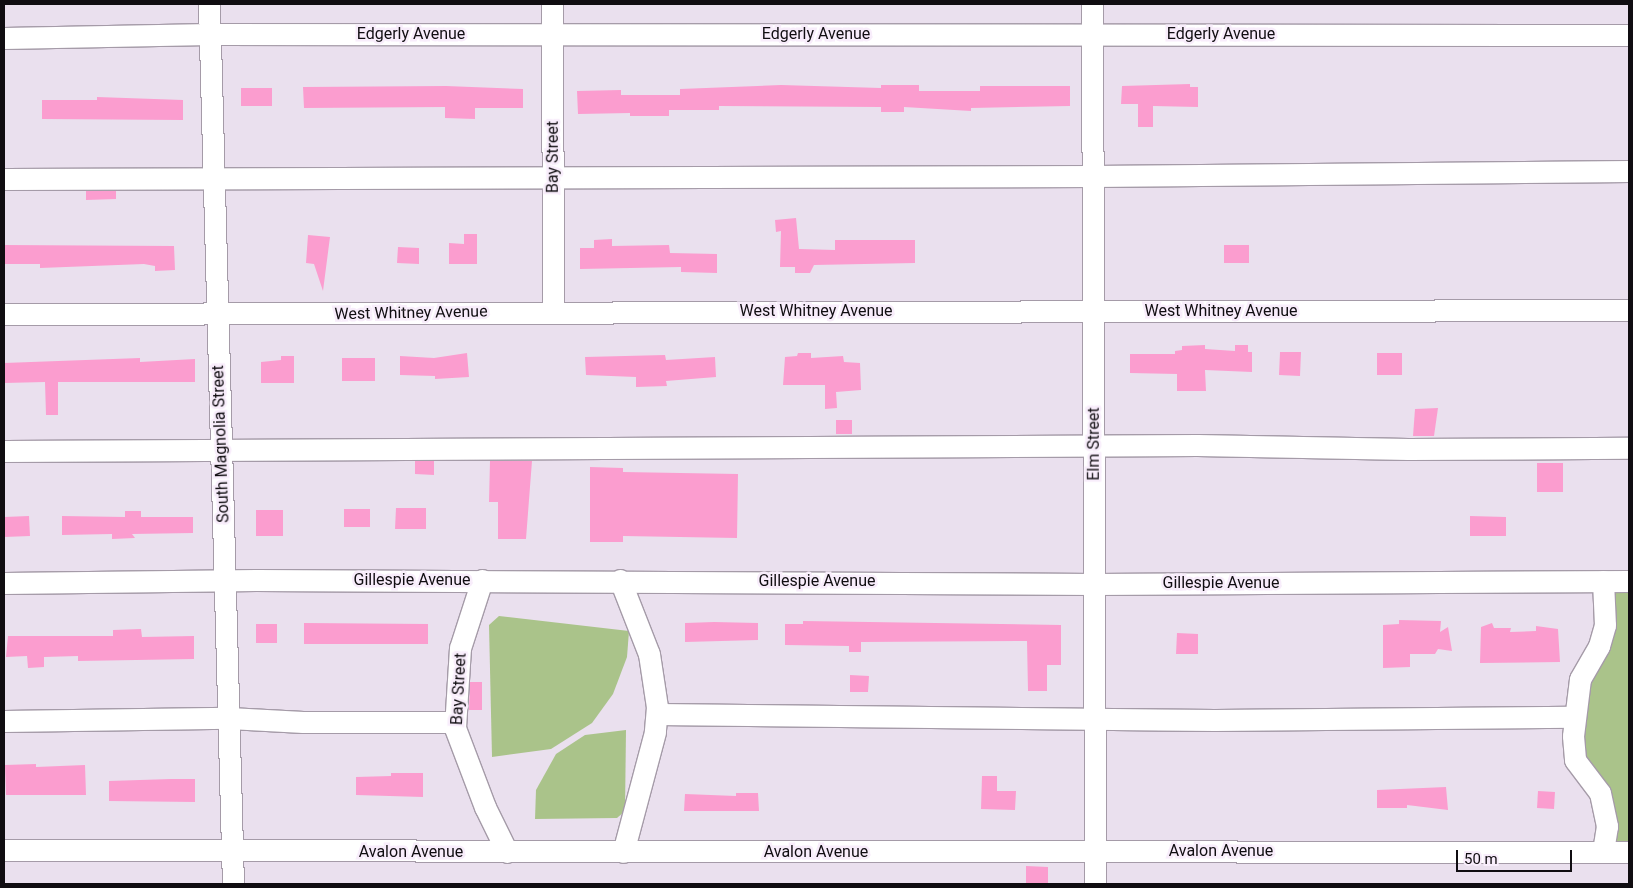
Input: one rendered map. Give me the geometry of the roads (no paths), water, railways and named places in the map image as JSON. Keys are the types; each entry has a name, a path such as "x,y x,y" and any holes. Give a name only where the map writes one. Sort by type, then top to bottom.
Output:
{"street":[{"name":"South Magnolia Street","path":"209,4 233,884"},
{"name":"Bay Street","path":"552,4 553,311"},
{"name":"Elm Street","path":"1092,4 1095,884"},
{"name":"Edgerly Avenue","path":"4,38 210,34 1629,35"},
{"path":"4,179 1093,176 1629,171"},
{"name":"West Whitney Avenue","path":"4,314 553,311 1629,310"},
{"path":"4,451 222,448 1629,448"},
{"name":"Bay Street","path":"482,580 460,648 455,722 470,773 508,852"},
{"name":"Gillespie Avenue","path":"4,583 482,580 1094,584 1629,581"},
{"path":"620,580 650,654 657,714 623,852"},
{"path":"1603,581 1606,625 1599,646 1580,679 1574,717 1575,760 1600,793 1606,818 1603,852"},
{"path":"657,714 1095,718 1574,717"},
{"path":"4,721 229,718 303,722 455,722"},
{"name":"Avalon Avenue","path":"4,850 1629,852"}]}
